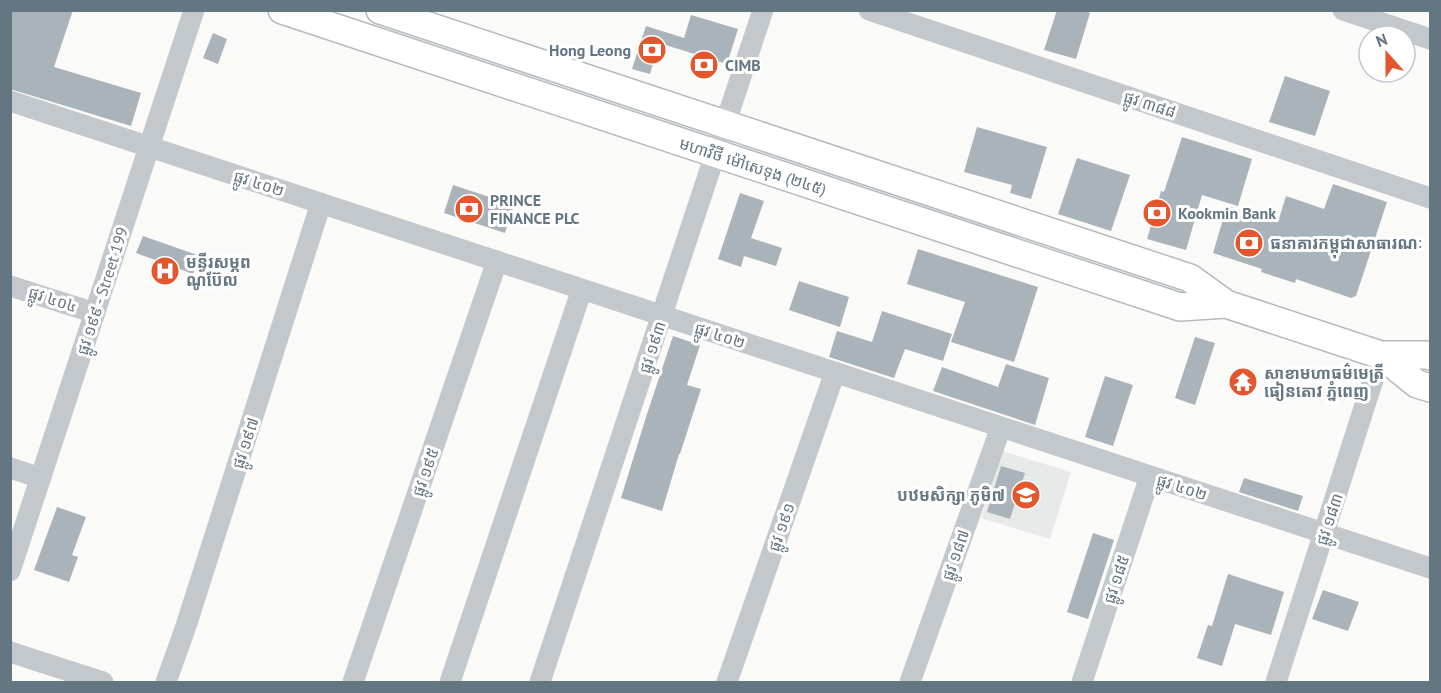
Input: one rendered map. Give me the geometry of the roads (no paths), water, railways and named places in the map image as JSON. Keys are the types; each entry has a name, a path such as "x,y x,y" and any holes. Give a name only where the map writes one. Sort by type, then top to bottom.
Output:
{"main road":[{"name":"មហាវិថី ម៉ៅសេទុង (២៤៥)","path":"282,10 1180,307 1226,304"},
{"name":"មហាវិថី ម៉ៅសេទុង (២៤៥)","path":"380,10 1190,278 1226,304 1381,355 1431,356"},
{"name":"មហាវិថី ម៉ៅសេទុង (២៤៥)","path":"1381,355 1417,384 1431,388"}],"street":[{"name":"ផ្លូវ ១៩៩ - Street 199","path":"10,571 194,10"},
{"name":"ផ្លូវ ១៩៣","path":"540,682 763,10"},
{"name":"ផ្លូវ ៣៨៨","path":"869,10 1431,198"},
{"path":"1343,10 1431,39"},
{"name":"ផ្លូវ ៤០២","path":"10,101 1431,568"},
{"name":"ផ្លូវ ១៩៧","path":"166,682 190,615 321,203"},
{"name":"ផ្លូវ ១៩៥","path":"353,682 497,261"},
{"name":"ផ្លូវ ៤០៤","path":"10,286 95,312"},
{"path":"450,682 582,289"},
{"name":"ផ្លូវ ១៨៣","path":"1276,682 1381,355"},
{"name":"ផ្លូវ ១៩១","path":"727,682 835,372"},
{"name":"ផ្លូវ ១៨៧","path":"910,682 1001,427"},
{"path":"10,468 41,478"},
{"name":"ផ្លូវ ១៨៥","path":"1082,682 1150,476"},
{"path":"10,652 103,682"}],"place":[{"name":"Hong Leong","path":"652,50"},
{"name":"CIMB","path":"704,65"},
{"name":"PRINCE FINANCE PLC","path":"469,209"},
{"name":"Kookmin Bank","path":"1157,213"},
{"name":"ធនាគារកម្ពុជាសាធារណៈ","path":"1249,243"},
{"name":"មន្ទីរសម្ភព ណូប៊ែល","path":"165,271"},
{"name":"សាខាមហាធម៌មេត្រី ធៀនតោវ ភ្នំពេញ","path":"1243,382"},
{"name":"បឋមសិក្សា ភូមិ៧","path":"1026,495"}]}
